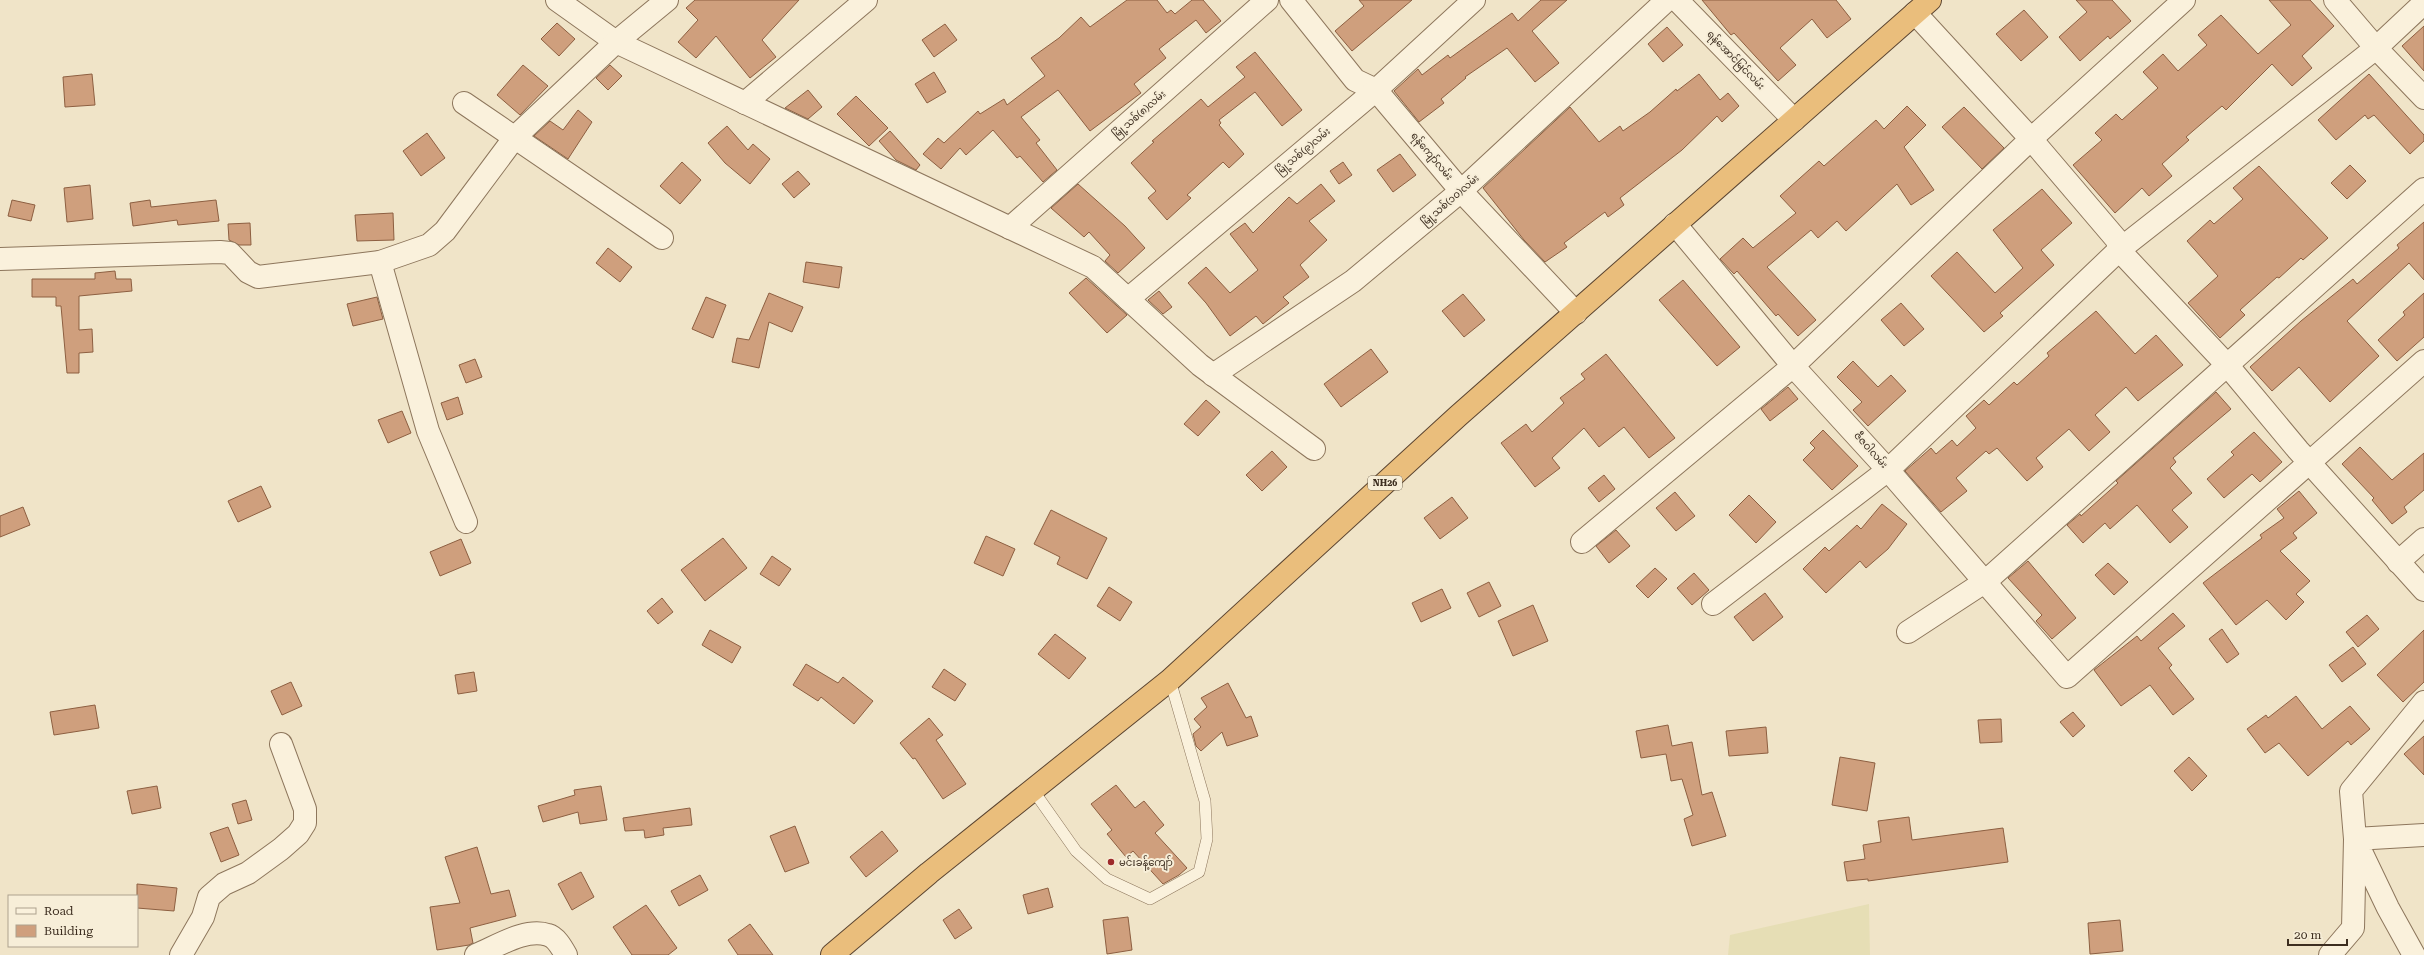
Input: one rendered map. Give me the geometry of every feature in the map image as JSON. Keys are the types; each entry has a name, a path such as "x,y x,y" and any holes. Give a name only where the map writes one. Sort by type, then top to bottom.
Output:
{"highway":[{"name":"NH26","path":"832,955 929,873 1170,680 1458,416 1923,6"}],"street":[{"path":"557,0 616,42 1093,267 1213,375 1314,450"},
{"path":"0,259 220,252 230,253 248,272 258,276 380,262 429,246 445,231 515,138 616,42 668,0"},
{"path":"745,102 866,0"},
{"name":"မြို့သစ်(၈)လမ်း","path":"1010,228 1268,0"},
{"name":"ရန်ကျော်လမ်း","path":"1291,0 1354,80 1376,90 1461,191 1576,313"},
{"name":"မြို့သစ်(၉)လမ်း","path":"1128,299 1376,90 1474,0"},
{"name":"မြို့သစ်(၁၀)လမ်း","path":"1213,375 1353,281 1461,191 1667,0"},
{"name":"ရန်အောင်မြင်လမ်း","path":"1678,0 1794,120"},
{"path":"1582,542 1792,366 2031,139 2184,0"},
{"path":"2335,0 2376,48 2424,98"},
{"path":"1713,604 1888,470 2119,250 2376,48 2424,3"},
{"path":"1923,6 2031,139 2117,240 2119,250 2228,366 2309,462 2424,590"},
{"path":"464,103 662,238"},
{"path":"1908,632 1986,581 2424,189"},
{"name":"ဇီဇဝါလမ်း","path":"1675,224 1792,366 1888,470 1986,581 2067,677 2309,462"},
{"path":"380,262 428,431 466,522"},
{"path":"2309,462 2424,361"},
{"path":"2398,562 2424,539"},
{"path":"2330,955 2353,928 2355,839 2350,791 2424,702"},
{"path":"181,955 203,917 209,897 224,884 248,873 281,849 298,834 305,823 305,809 281,744"},
{"path":"2355,839 2424,835"},
{"path":"2355,839 2388,908 2414,955"},
{"path":"476,955 524,935 537,933 549,935 561,946 566,955"}],"lane":[{"path":"1033,790 1076,851 1107,879 1150,898 1199,872 1207,839 1205,801 1170,680"}],"shaded area":[{"path":"1869,904 1870,955 1728,955 1730,935"}],"building":[{"path":"695,0 799,0 762,40 776,57 750,78 716,36 696,58 678,42 698,20 686,8"},
{"path":"1127,0 1157,0 1167,13 1171,10 1175,14 1192,0 1203,0 1221,21 1206,33 1196,20 1159,49 1166,58 1134,84 1141,93 1090,131 1058,90 1021,117 1040,140 1036,143 1057,170 1043,182 1020,156 1017,158 993,130 966,155 960,148 941,169 923,154 938,138 944,143 978,111 980,114 1004,99 1007,105 1045,76 1031,58 1059,38 1081,17 1090,27"},
{"path":"1359,0 1412,0 1352,51 1335,31 1364,6"},
{"path":"1541,0 1567,0 1532,31 1559,63 1535,82 1507,48 1465,77 1466,78 1441,99 1444,103 1419,122 1394,91 1418,69 1422,75 1448,55 1450,58 1512,13 1518,21"},
{"path":"1702,0 1836,0 1851,19 1827,38 1812,19 1780,48 1796,65 1778,81 1734,33 1731,35"},
{"path":"2076,0 2112,0 2131,21 2110,39 2108,36 2080,61 2059,37 2087,12"},
{"path":"2269,0 2310,0 2334,26 2302,56 2312,68 2292,86 2272,64 2226,110 2222,106 2186,137 2189,140 2162,164 2172,176 2149,196 2142,188 2115,213 2073,165 2102,140 2095,133 2116,114 2122,120 2158,88 2143,72 2163,54 2178,71 2207,45 2198,35 2221,15 2258,54 2291,25"},
{"path":"2024,10 2048,37 2021,61 1996,34"},
{"path":"557,23 575,39 559,56 541,39"},
{"path":"945,24 957,40 934,57 922,40"},
{"path":"2424,26 2424,71 2402,46"},
{"path":"1667,27 1683,45 1663,62 1648,44"},
{"path":"1255,52 1302,110 1282,126 1255,92 1219,120 1221,123 1219,125 1244,154 1229,168 1223,162 1187,195 1191,198 1167,220 1148,198 1156,191 1131,163 1154,142 1152,141 1201,99 1208,107 1245,77 1236,67"},
{"path":"523,65 548,86 520,115 497,95"},
{"path":"610,65 622,76 608,90 596,78"},
{"path":"934,72 946,92 927,103 915,84"},
{"path":"92,74 95,105 65,107 63,77"},
{"path":"1699,74 1720,100 1728,93 1739,106 1722,122 1717,116 1682,150 1620,198 1624,205 1608,217 1605,212 1564,243 1567,247 1545,262 1524,240 1483,188 1570,107 1599,142 1620,126 1623,131 1650,112 1676,89 1677,91"},
{"path":"2369,74 2424,135 2424,141 2410,154 2374,115 2368,119 2365,115 2336,140 2318,120"},
{"path":"808,90 822,107 808,119 785,108"},
{"path":"856,96 888,128 869,146 837,114"},
{"path":"1907,106 1926,125 1904,147 1934,190 1911,205 1897,184 1846,231 1837,221 1818,238 1811,230 1767,267 1816,320 1798,336 1778,314 1776,316 1737,271 1734,274 1720,259 1743,238 1753,248 1796,213 1780,196 1819,161 1824,166 1876,120 1884,129"},
{"path":"1964,107 2004,148 1982,169 1942,127"},
{"path":"578,110 592,122 568,159 534,136 550,121 563,130"},
{"path":"727,126 748,150 753,144 770,159 750,184 725,163 708,143"},
{"path":"890,131 920,165 916,170 896,160 879,141"},
{"path":"427,133 445,158 421,176 403,151"},
{"path":"1400,154 1416,175 1393,192 1377,170"},
{"path":"682,162 701,180 680,204 660,186"},
{"path":"1343,162 1352,175 1339,184 1330,171"},
{"path":"2350,165 2366,181 2347,199 2331,183"},
{"path":"2259,166 2328,238 2303,260 2301,258 2279,278 2277,277 2240,310 2245,315 2220,338 2188,303 2218,276 2187,241 2210,220 2214,224 2243,199 2233,188"},
{"path":"798,171 810,184 794,198 782,184"},
{"path":"1078,184 1125,226 1145,248 1118,273 1105,261 1110,255 1089,232 1084,237 1051,208"},
{"path":"1321,184 1335,201 1309,221 1327,240 1300,265 1309,277 1283,297 1289,303 1263,324 1256,316 1230,336 1206,303 1188,283 1206,267 1230,293 1258,270 1230,234 1245,223 1253,233 1289,197 1297,204"},
{"path":"90,185 93,219 67,222 64,188"},
{"path":"2042,189 2072,223 2041,250 2054,265 2000,313 2003,316 1984,332 1931,276 1957,252 1995,293 2023,268 1993,230"},
{"path":"12,200 35,205 31,221 8,216"},
{"path":"150,200 151,207 216,200 219,221 178,225 177,220 133,226 130,203"},
{"path":"393,213 394,240 357,241 355,215"},
{"path":"2424,222 2424,280 2409,263 2347,321 2379,356 2330,402 2299,367 2272,391 2250,367 2301,321 2353,279 2357,284 2399,248 2397,245"},
{"path":"250,223 251,245 239,245 229,240 228,224"},
{"path":"608,248 632,267 620,282 596,263"},
{"path":"806,262 842,267 839,288 803,282"},
{"path":"115,271 116,279 131,279 132,291 79,296 79,330 92,329 93,352 79,353 79,373 67,373 61,306 56,306 56,297 32,297 32,279 95,279 95,273"},
{"path":"1086,278 1127,315 1107,333 1069,293"},
{"path":"1683,280 1740,347 1717,366 1659,300"},
{"path":"1159,291 1172,307 1163,314 1148,300"},
{"path":"769,293 803,307 792,332 769,322 759,368 732,362 737,338 749,340"},
{"path":"2424,293 2424,337 2397,361 2378,340 2405,315 2403,312"},
{"path":"1463,294 1485,320 1464,337 1442,311"},
{"path":"377,297 383,319 353,326 347,304"},
{"path":"706,297 726,305 713,338 692,329"},
{"path":"1901,303 1924,329 1904,346 1881,320"},
{"path":"2096,311 2135,354 2156,335 2183,365 2138,401 2126,387 2095,415 2110,432 2089,451 2069,429 2036,458 2043,467 2027,481 1997,448 1989,454 1986,451 1956,478 1967,491 1941,512 1905,471 1931,448 1936,454 1952,440 1957,446 1976,428 1966,416 1984,400 1989,405 2014,382 2017,385 2049,356 2047,353"},
{"path":"1371,349 1388,372 1341,407 1324,384"},
{"path":"1606,354 1675,438 1649,458 1624,427 1599,447 1584,428 1552,458 1560,468 1535,487 1501,443 1526,424 1532,432 1564,403 1560,398 1585,379 1581,374"},
{"path":"475,359 482,377 466,383 459,365"},
{"path":"1853,361 1878,387 1891,375 1906,391 1868,426 1853,410 1862,402 1837,377"},
{"path":"1788,387 1798,399 1770,421 1761,409"},
{"path":"2216,392 2231,409 2173,458 2176,462 2170,468 2192,493 2172,510 2188,527 2170,543 2137,505 2110,529 2105,523 2083,543 2067,525 2080,514 2081,516 2118,483 2116,481"},
{"path":"458,397 463,414 447,420 441,403"},
{"path":"1206,400 1220,412 1198,436 1184,424"},
{"path":"402,411 411,433 388,443 378,420"},
{"path":"1823,430 1858,466 1832,490 1803,460 1815,448 1810,443"},
{"path":"2254,432 2282,462 2260,482 2252,474 2224,498 2207,479 2234,455 2231,452"},
{"path":"2360,447 2392,480 2424,453 2424,490 2404,507 2407,512 2392,524 2372,500 2374,498 2342,464"},
{"path":"1272,451 1287,467 1262,491 1246,475"},
{"path":"1604,475 1615,489 1599,502 1588,488"},
{"path":"261,486 271,507 238,522 228,501"},
{"path":"2299,491 2317,513 2293,533 2297,538 2280,551 2310,581 2296,594 2304,602 2286,620 2267,600 2236,625 2203,583 2262,538 2260,535 2284,518 2277,509"},
{"path":"1675,492 1695,516 1676,531 1656,508"},
{"path":"1749,495 1776,522 1756,543 1729,515"},
{"path":"1452,497 1468,518 1440,539 1424,518"},
{"path":"1882,504 1907,524 1888,549 1866,568 1860,561 1826,593 1803,569 1825,547 1829,551 1857,525 1861,529"},
{"path":"23,507 30,525 0,537 0,516"},
{"path":"1051,510 1107,538 1087,579 1057,564 1060,557 1034,544"},
{"path":"1616,530 1630,546 1609,563 1596,546"},
{"path":"986,536 1015,549 1003,576 974,563"},
{"path":"723,538 747,568 705,601 681,570"},
{"path":"461,539 471,563 440,576 430,552"},
{"path":"772,556 791,569 779,586 760,574"},
{"path":"2028,561 2076,618 2052,639 2036,621 2042,615 2008,578"},
{"path":"2108,563 2128,582 2114,595 2095,575"},
{"path":"1655,568 1667,579 1648,598 1636,586"},
{"path":"1694,573 1709,590 1692,605 1677,588"},
{"path":"1489,582 1501,606 1479,617 1467,593"},
{"path":"1109,587 1132,602 1120,621 1097,606"},
{"path":"1442,589 1451,608 1421,622 1412,603"},
{"path":"1765,593 1783,617 1753,641 1734,617"},
{"path":"662,598 673,612 658,624 647,611"},
{"path":"1533,605 1548,641 1513,656 1498,621"},
{"path":"2173,613 2185,626 2158,648 2172,665 2169,668 2194,699 2173,715 2150,685 2121,706 2094,670 2137,636 2141,641"},
{"path":"2367,615 2379,629 2358,647 2346,632"},
{"path":"2222,629 2239,654 2227,663 2209,639"},
{"path":"710,630 741,647 732,663 702,645"},
{"path":"2424,630 2424,682 2403,702 2377,675"},
{"path":"1055,634 1086,658 1069,679 1038,654"},
{"path":"2353,647 2366,664 2342,682 2329,665"},
{"path":"806,664 838,683 843,677 873,701 854,724 821,697 818,701 793,685"},
{"path":"944,669 966,684 955,701 932,687"},
{"path":"474,672 477,691 458,694 455,675"},
{"path":"291,682 302,706 282,715 271,691"},
{"path":"1228,683 1246,718 1251,716 1258,736 1227,746 1222,732 1201,751 1196,746 1193,734 1201,727 1194,719 1207,707 1201,698"},
{"path":"2296,696 2322,729 2350,706 2370,729 2351,745 2348,741 2308,776 2279,743 2265,753 2247,729 2266,715 2268,718"},
{"path":"95,705 99,728 54,735 50,712"},
{"path":"2073,712 2085,726 2073,737 2060,722"},
{"path":"929,718 943,735 936,740 966,784 943,799 915,758 913,759 900,743"},
{"path":"2001,719 2002,742 1980,743 1978,720"},
{"path":"1668,725 1672,746 1692,742 1702,795 1712,792 1726,836 1692,846 1684,819 1693,815 1682,779 1671,781 1666,754 1641,758 1636,731"},
{"path":"1766,727 1768,753 1729,756 1726,731"},
{"path":"2424,736 2424,775 2404,754"},
{"path":"1840,757 1875,763 1867,811 1832,805"},
{"path":"2189,757 2207,776 2192,791 2174,771"},
{"path":"1116,785 1135,808 1144,801 1164,825 1155,833 1187,868 1179,875 1163,884 1133,851 1126,857 1107,834 1112,830 1091,804"},
{"path":"157,786 161,808 132,814 127,791"},
{"path":"601,786 607,820 580,824 578,812 543,822 538,806 575,795 574,790"},
{"path":"246,800 252,820 238,824 232,804"},
{"path":"690,808 692,825 663,828 664,835 645,838 644,830 625,831 623,818"},
{"path":"1909,817 1912,840 2003,828 2008,862 1868,881 1868,879 1847,881 1844,862 1865,859 1863,845 1881,842 1878,821"},
{"path":"795,826 809,863 785,872 770,836"},
{"path":"228,827 239,855 221,862 210,833"},
{"path":"882,831 898,851 866,877 850,857"},
{"path":"477,847 491,894 509,890 516,916 470,928 473,943 469,945 437,950 430,907 460,903 445,857"},
{"path":"581,872 594,897 572,910 558,884"},
{"path":"700,875 708,890 679,906 671,891"},
{"path":"137,884 177,888 174,911 138,908"},
{"path":"1048,888 1053,907 1028,914 1023,895"},
{"path":"646,905 677,948 668,955 632,955 613,927"},
{"path":"959,909 972,928 955,939 943,920"},
{"path":"1128,917 1132,950 1107,954 1103,920"},
{"path":"2120,920 2123,951 2090,954 2088,923"},
{"path":"750,924 773,955 738,955 728,940"}],"place":[{"name":"မင်းခန့်ကျော်","path":"1111,862"}]}
